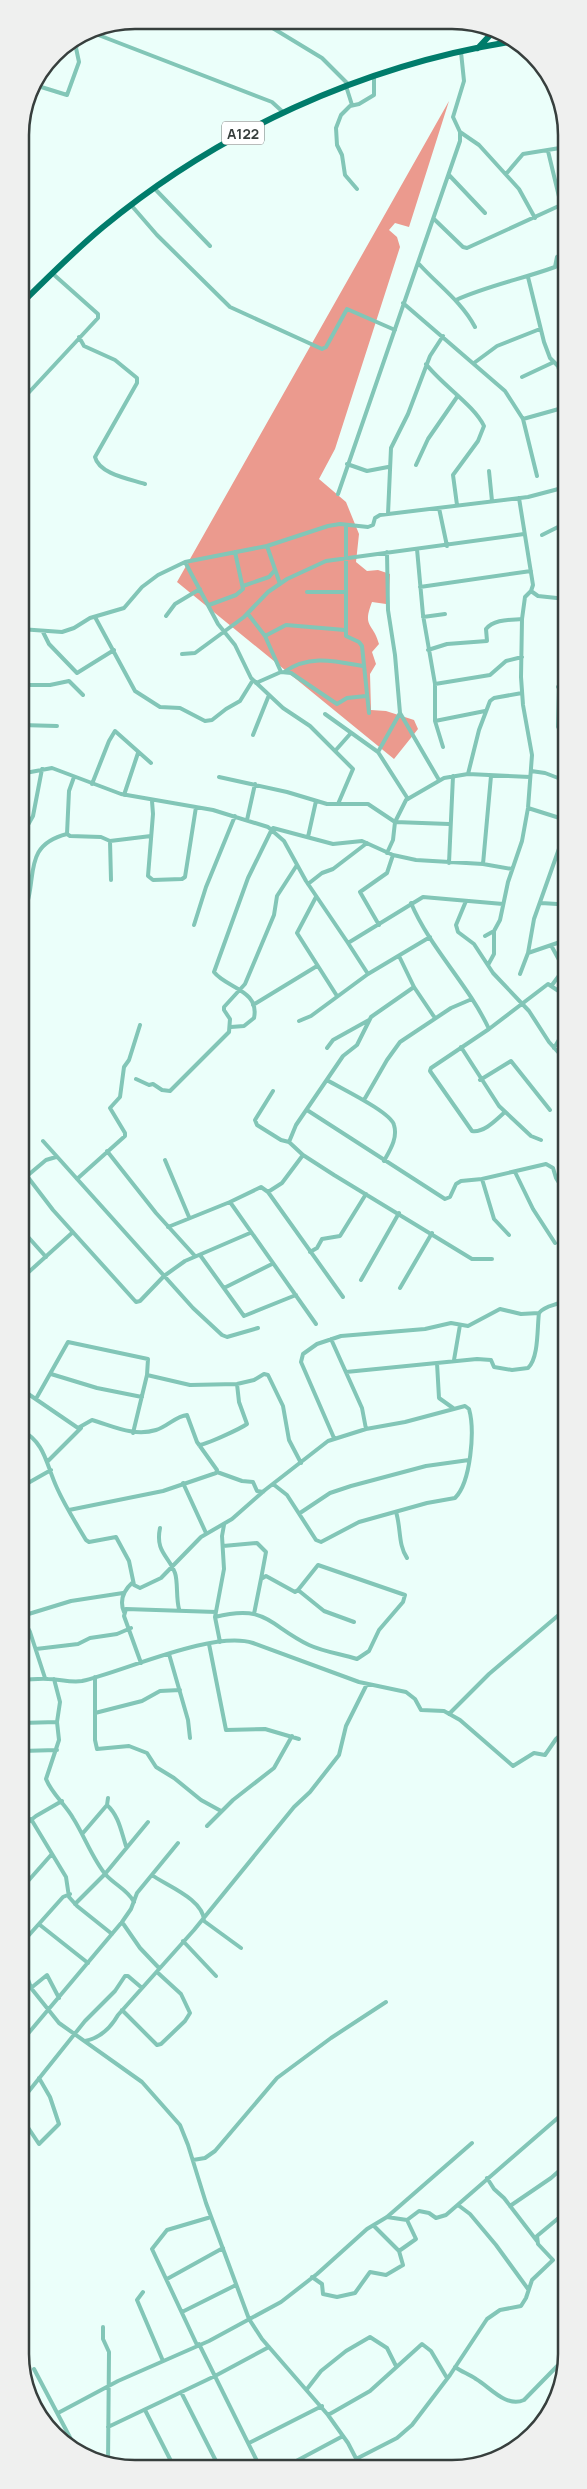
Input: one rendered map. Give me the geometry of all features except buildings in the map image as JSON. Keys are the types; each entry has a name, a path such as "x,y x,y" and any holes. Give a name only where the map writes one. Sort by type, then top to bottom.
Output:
{"highway":[{"path":"477,49 490,36"},
{"name":"A122","path":"29,296 103,227 131,205 209,152 284,113 347,86 461,52 504,43"}],"street":[{"path":"274,29 322,58 347,86 352,105"},
{"path":"99,35 272,102 284,113"},
{"path":"41,87 67,95 79,62 77,47"},
{"path":"338,494 460,141 460,132 453,117 464,81 461,52"},
{"path":"357,189 345,175 336,136 341,115 352,105 359,104 374,95 374,77"},
{"path":"460,132 479,145 522,192 535,218"},
{"path":"506,174 523,154 558,149"},
{"path":"548,151 558,193"},
{"path":"449,175 486,213"},
{"path":"155,189 210,246"},
{"path":"131,205 157,235 230,307 247,316 322,349 326,347 347,309 394,330"},
{"path":"434,218 463,247 467,248 558,206"},
{"path":"456,300 478,291 528,277 557,264 558,257"},
{"path":"419,264 467,312 475,327"},
{"path":"29,392 98,318 98,314 52,273"},
{"path":"528,277 540,330 550,358 558,366"},
{"path":"404,303 501,386 523,419 537,476"},
{"path":"474,363 497,346 540,330"},
{"path":"388,514 388,467 391,448 408,414 426,364 443,336"},
{"path":"79,337 84,346 114,360 137,378 95,457 97,464 106,470 145,484"},
{"path":"522,377 554,362"},
{"path":"426,364 480,418 484,426 478,441 453,475 457,505"},
{"path":"416,465 428,439 457,397"},
{"path":"523,419 558,409"},
{"path":"347,464 366,471 388,467"},
{"path":"489,471 492,501"},
{"path":"29,630 43,632 68,631 95,617 127,607 142,587 168,569 185,562 267,546 328,526 346,525 368,528 373,525 379,516 388,514 519,498 558,491"},
{"path":"485,936 494,930 500,920 512,870 522,841 528,808 531,771 530,740 522,693 522,619 525,597 531,591 533,585 519,498"},
{"path":"439,508 447,546"},
{"path":"346,525 345,630 347,637 361,643 368,713"},
{"path":"542,536 558,527"},
{"path":"182,654 195,653 248,614 265,595 294,574 320,566 326,561 524,534"},
{"path":"267,546 280,584"},
{"path":"417,549 428,650 436,684 435,721 443,747"},
{"path":"235,552 243,586"},
{"path":"387,552 388,610 395,655 400,713 439,780"},
{"path":"185,562 223,631 235,645 254,682 283,708 310,726 353,770 338,804"},
{"path":"209,605 239,593 243,586 270,577 275,570"},
{"path":"420,587 530,571"},
{"path":"166,616 175,604 200,590"},
{"path":"531,591 538,596 558,597"},
{"path":"306,592 345,592"},
{"path":"248,614 265,636 282,672"},
{"path":"424,617 445,614"},
{"path":"95,617 130,683 142,698 160,707 184,709 205,721 212,720 226,709 238,704 254,682 282,672 290,667 322,659 362,666"},
{"path":"428,650 447,644 487,642 486,629 488,626 505,620 522,619"},
{"path":"265,636 286,625 345,630"},
{"path":"43,632 49,644 77,672 114,650"},
{"path":"436,684 490,675 506,661 522,657"},
{"path":"282,672 296,675 337,704 348,698 366,696"},
{"path":"29,686 50,685 69,681 83,695"},
{"path":"558,687 558,727"},
{"path":"468,774 484,711 494,698 522,693"},
{"path":"253,735 269,695"},
{"path":"435,721 484,711"},
{"path":"378,752 400,713"},
{"path":"324,714 378,752 408,799"},
{"path":"29,727 57,726"},
{"path":"92,784 115,731 151,763"},
{"path":"335,751 351,733"},
{"path":"124,795 138,753"},
{"path":"29,772 42,769 58,770 124,795 196,807 235,816 270,828 333,844 357,841 367,843 393,856 449,863 482,864 512,870"},
{"path":"29,823 33,816 42,769"},
{"path":"531,771 545,773 558,778"},
{"path":"387,853 393,840 395,822 403,804 439,780 468,774 530,777"},
{"path":"449,863 449,824 453,776"},
{"path":"482,864 492,776"},
{"path":"67,834 69,790 74,777"},
{"path":"219,777 255,784 316,801 338,804 368,804 395,822 449,824"},
{"path":"247,820 255,784"},
{"path":"152,801 154,814 148,878 153,880 184,878 196,807"},
{"path":"308,837 316,801"},
{"path":"528,808 558,817"},
{"path":"194,925 206,887 235,816"},
{"path":"270,828 284,840 316,897 368,974"},
{"path":"231,1027 244,1026 254,1018 253,1005 241,989 221,979 214,972 248,878 270,828"},
{"path":"29,885 38,852 50,840 67,834 70,836 101,837 110,841 151,836"},
{"path":"110,841 110,880"},
{"path":"308,884 322,873 333,869 367,843"},
{"path":"520,974 528,953 534,919 542,903 558,854"},
{"path":"379,925 366,906 360,892 387,873 393,856"},
{"path":"136,1079 149,1085 153,1084 162,1090 170,1091 219,1043 231,1027 230,1019 224,1009 241,989 251,972 274,915 277,896 297,864"},
{"path":"348,943 411,903 426,896 503,904"},
{"path":"316,897 296,933 338,996"},
{"path":"466,901 456,929 474,944 493,973 537,1021 558,1052"},
{"path":"411,903 430,937 472,999 489,1029"},
{"path":"542,903 558,904"},
{"path":"488,965 494,954 494,930"},
{"path":"299,1021 311,1016 368,974 430,937"},
{"path":"528,953 558,943"},
{"path":"552,946 558,958"},
{"path":"399,956 414,987 436,1018"},
{"path":"253,1005 317,966"},
{"path":"552,985 558,977"},
{"path":"504,1112 484,1128 477,1132 472,1131 430,1071 436,1062 489,1029 548,984 558,990"},
{"path":"327,1048 333,1040 369,1020 414,987"},
{"path":"364,1100 398,1045 456,1005 472,999"},
{"path":"289,1142 296,1125 343,1056 357,1045 369,1020"},
{"path":"77,1179 101,1160 107,1151 125,1136 110,1108 120,1097 121,1077 140,1025"},
{"path":"554,1048 558,1041"},
{"path":"461,1047 480,1080 504,1112 533,1138 541,1140"},
{"path":"480,1080 511,1061 550,1110"},
{"path":"327,1080 364,1100 389,1117 394,1124 394,1143 384,1161"},
{"path":"273,1091 254,1122 272,1136 289,1142 303,1155 473,1260 483,1258 492,1260"},
{"path":"307,1110 445,1199 450,1197 459,1182 482,1179 550,1164 558,1179"},
{"path":"42,1141 193,1308 224,1337 258,1328"},
{"path":"107,1151 168,1227 197,1256 246,1317 296,1295"},
{"path":"268,1192 282,1183 303,1155"},
{"path":"29,1174 46,1160 56,1157"},
{"path":"165,1160 189,1218"},
{"path":"515,1172 533,1209 555,1243"},
{"path":"29,1178 73,1232 135,1301 140,1301 164,1276 197,1256 250,1233"},
{"path":"482,1179 494,1219 509,1235"},
{"path":"168,1227 230,1202 260,1187 268,1192 343,1297"},
{"path":"310,1252 316,1249 322,1239 340,1236 366,1194"},
{"path":"230,1202 250,1233 316,1324"},
{"path":"361,1280 399,1213"},
{"path":"29,1272 73,1232"},
{"path":"400,1288 404,1278 432,1233"},
{"path":"29,1238 46,1257"},
{"path":"224,1288 272,1264"},
{"path":"346,1372 454,1360 490,1359 494,1367 504,1369 528,1368 533,1363 539,1313 543,1308 558,1304"},
{"path":"334,1438 301,1362 306,1352 331,1340 354,1333 426,1329 452,1323 460,1326 471,1325 500,1309 521,1314 539,1313"},
{"path":"454,1360 460,1326"},
{"path":"331,1340 364,1413 366,1429"},
{"path":"37,1398 66,1344 71,1341 148,1359 147,1375 133,1433"},
{"path":"437,1363 439,1398 453,1408"},
{"path":"51,1374 97,1388 142,1397"},
{"path":"147,1375 187,1385 237,1384 268,1375 283,1406 289,1440 301,1463"},
{"path":"199,1445 208,1444 217,1437 247,1424 238,1399 237,1384"},
{"path":"29,1393 76,1428 81,1428"},
{"path":"29,1436 41,1446 57,1488 87,1541 116,1537 129,1561 133,1582 140,1588 153,1583 206,1533 224,1524 273,1484 301,1463 321,1445 334,1438 366,1429 405,1422 453,1408 466,1406 470,1414 472,1434 469,1460 460,1492 455,1498 427,1503 351,1525 321,1542 316,1540 300,1513 282,1489 273,1484"},
{"path":"48,1461 81,1428 92,1420 133,1433 158,1430 187,1415 199,1445 217,1472 242,1481 253,1482 257,1491 263,1492"},
{"path":"300,1513 330,1493 351,1486 426,1466 469,1460"},
{"path":"29,1482 51,1470"},
{"path":"69,1510 163,1491 217,1472"},
{"path":"182,1483 206,1533"},
{"path":"396,1512 400,1523 402,1550 407,1558"},
{"path":"220,1642 214,1617 224,1569 224,1524"},
{"path":"160,1528 161,1547 176,1574 178,1609"},
{"path":"223,1546 257,1543 266,1552 254,1614"},
{"path":"214,1617 241,1612 254,1614 272,1621 311,1646 357,1660 369,1651 379,1630 403,1602 405,1595 318,1565 298,1590 294,1592 266,1576 261,1579"},
{"path":"133,1582 123,1594 122,1606 141,1662"},
{"path":"298,1590 324,1611 354,1622"},
{"path":"29,1613 68,1602 123,1594"},
{"path":"124,1612 126,1609 178,1609 216,1612"},
{"path":"449,1714 494,1669 558,1615"},
{"path":"36,1649 78,1644 90,1638 117,1634 130,1628"},
{"path":"29,1630 45,1678"},
{"path":"29,1679 45,1678 75,1682 209,1644 247,1641 322,1670 367,1684 406,1692 415,1699 421,1710 449,1714 466,1724 513,1766 532,1754 545,1755 558,1737"},
{"path":"209,1644 226,1730 265,1729 299,1739"},
{"path":"169,1654 180,1690 190,1738"},
{"path":"95,1677 94,1740 97,1749 129,1746 147,1753 156,1767 174,1778 201,1800 221,1811"},
{"path":"54,1679 60,1702 57,1722 59,1740 46,1779 83,1833 92,1854 105,1874 131,1896 134,1902"},
{"path":"84,2041 94,2039 104,2033 294,1807 310,1792 339,1755 346,1726 367,1684"},
{"path":"95,1713 142,1701 160,1691 180,1690"},
{"path":"29,1723 57,1722"},
{"path":"207,1826 221,1811 276,1766 292,1736"},
{"path":"29,1751 57,1750"},
{"path":"83,1833 107,1805 108,1798"},
{"path":"62,1801 31,1819 66,1877 74,1904 112,1934"},
{"path":"107,1805 117,1815 126,1846"},
{"path":"74,1904 105,1874 126,1846 148,1822"},
{"path":"29,2033 122,1922 137,1893 178,1843"},
{"path":"29,1880 51,1855"},
{"path":"152,1875 169,1883 186,1895 204,1916 204,1921 241,1948"},
{"path":"131,1896 137,1893"},
{"path":"29,1936 63,1898 70,1894"},
{"path":"122,1922 158,1970 181,1994 190,2013 186,2021 161,2044 157,2045 122,2010"},
{"path":"40,1925 88,1963"},
{"path":"183,1941 216,1976"},
{"path":"31,1988 47,1975 59,1998"},
{"path":"29,2091 74,2035 115,1991 125,1976 128,1976 142,1988"},
{"path":"29,1982 31,1988 59,2023 74,2035 120,2064 149,2089 180,2125 211,2217 249,2318 269,2347 322,2406 356,2459 381,2447 405,2431 418,2418 455,2368 487,2319 500,2310 521,2306 532,2280 553,2260 510,2206 494,2190 487,2178"},
{"path":"193,2160 205,2158 215,2151 246,2117 277,2078 331,2038 386,2002"},
{"path":"29,2129 39,2144 59,2124 50,2096 39,2078"},
{"path":"387,2217 407,2220 419,2212 441,2218 558,2118"},
{"path":"58,2413 110,2385 198,2345 281,2302 367,2229 387,2217 472,2143"},
{"path":"510,2206 558,2171"},
{"path":"458,2205 470,2214 528,2289"},
{"path":"211,2217 167,2230 152,2249 198,2345 257,2460"},
{"path":"537,2241 540,2232 558,2219"},
{"path":"399,2251 416,2239 407,2220"},
{"path":"312,2277 322,2284 323,2294 336,2297 352,2295 365,2282 370,2272 386,2275 403,2265 399,2251 374,2226"},
{"path":"167,2279 223,2248"},
{"path":"182,2312 236,2285"},
{"path":"143,2292 137,2300 163,2361"},
{"path":"103,2327 103,2339 109,2352 108,2457"},
{"path":"307,2389 321,2371 346,2351 370,2337 387,2348 396,2366"},
{"path":"328,2415 363,2396 423,2344 431,2351 447,2378"},
{"path":"108,2428 215,2376 269,2347"},
{"path":"455,2368 478,2380 505,2399 518,2403 524,2400 557,2366"},
{"path":"34,2369 70,2438"},
{"path":"181,2392 215,2460"},
{"path":"249,2443 322,2406"},
{"path":"145,2410 170,2460"},
{"path":"298,2460 343,2436"}],"shaded area":[{"path":"449,101 409,227 395,223 389,230 397,237 400,247 335,449 319,479 346,502 359,534 356,562 367,571 378,570 390,574 389,596 386,604 372,602 368,616 369,624 379,644 372,652 376,664 370,674 371,710 386,711 414,720 418,729 394,759 177,582"}]}
